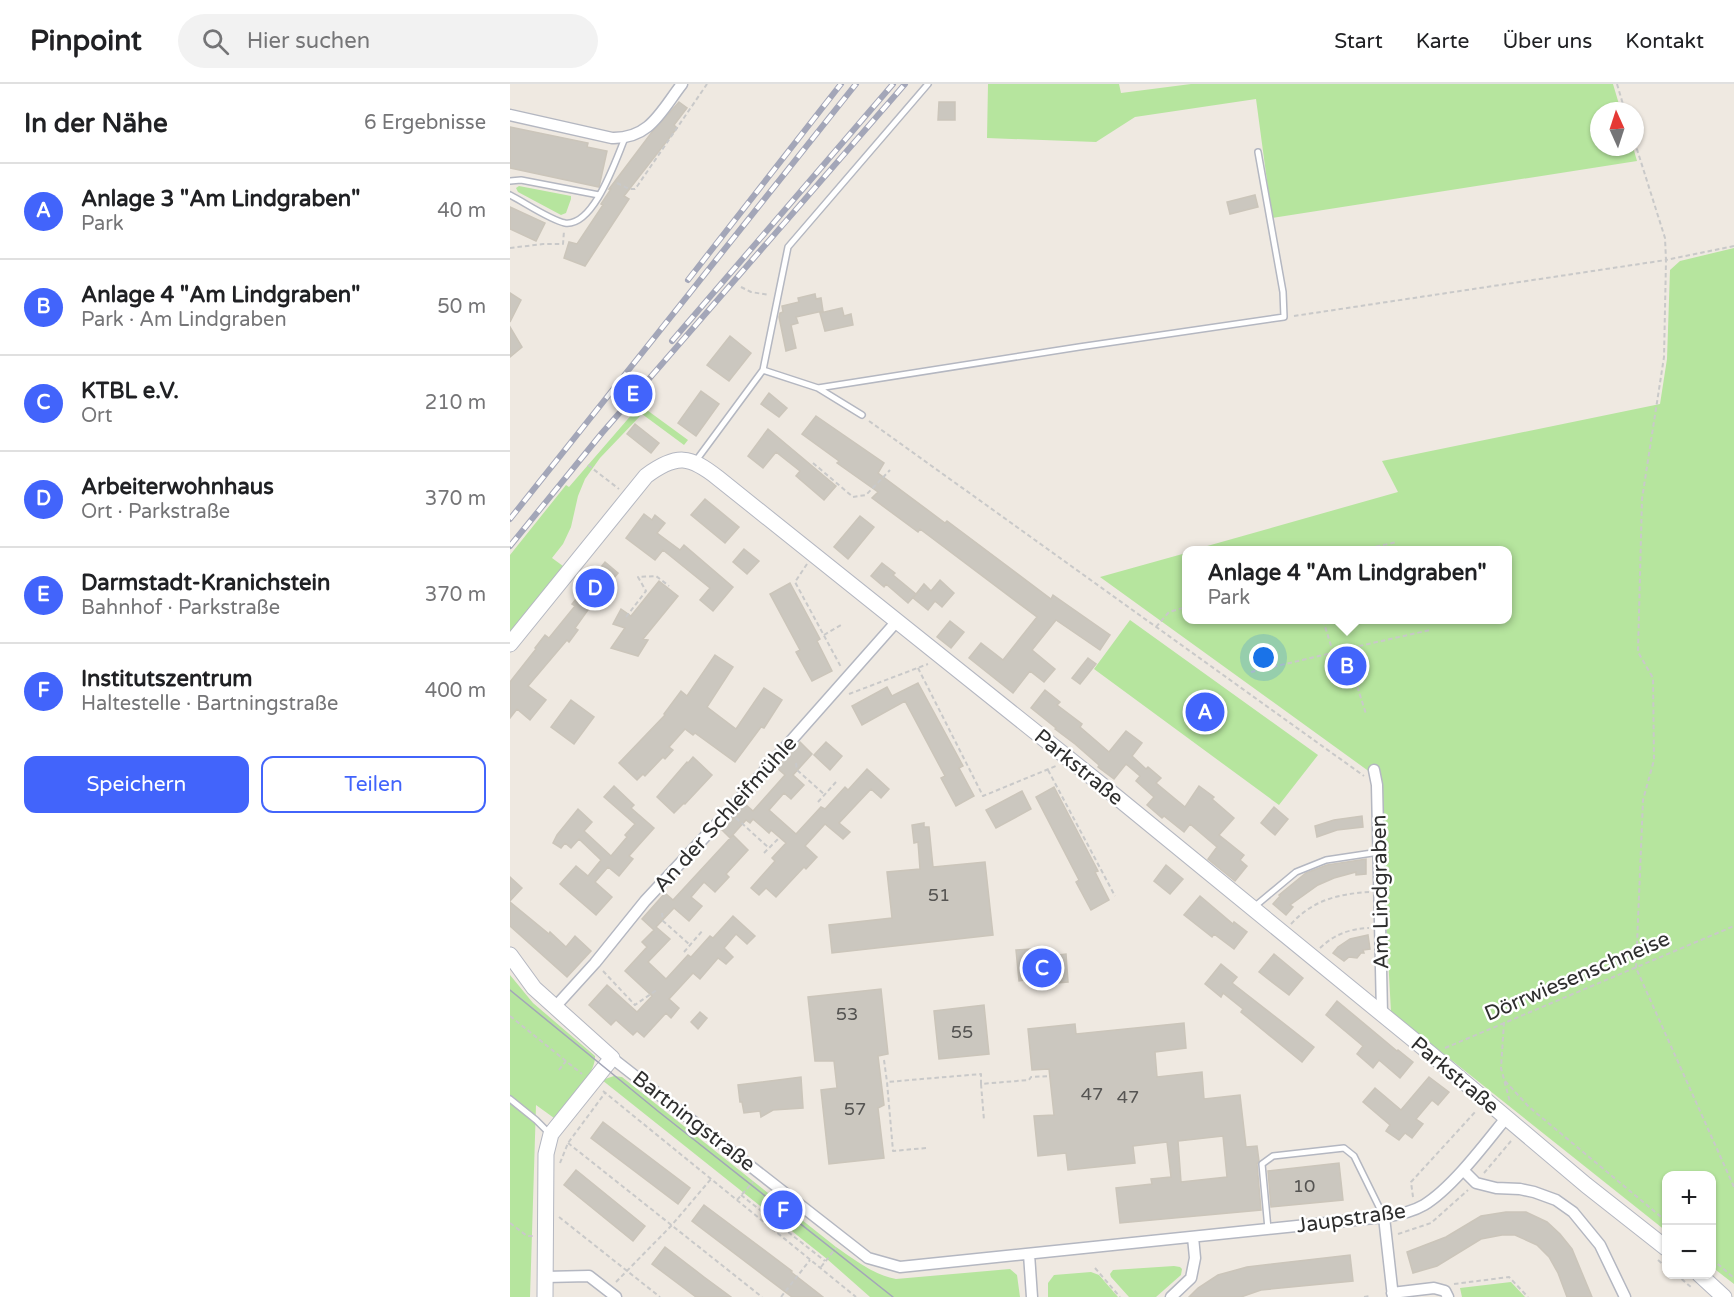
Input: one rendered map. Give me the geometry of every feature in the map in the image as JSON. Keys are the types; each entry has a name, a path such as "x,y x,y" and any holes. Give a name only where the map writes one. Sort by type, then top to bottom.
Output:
{"street":[{"path":"510,115 612,138 625,138 638,134 648,127 682,84"},
{"path":"510,644 646,476 657,468 673,462 688,460 695,462"},
{"name":"Parkstraße","path":"695,462 1069,759 1662,1245"},
{"name":"An der Schleifmühle","path":"555,1007 595,963 645,901 728,812 897,621"},
{"name":"Am Lindgraben","path":"1374,770 1377,785 1383,1014"},
{"path":"510,955 534,988 612,1058 551,1134 546,1154 550,1230 545,1297"},
{"name":"Bartningstraße","path":"612,1058 868,1258 900,1267 1029,1254"},
{"name":"Jaupstraße","path":"1029,1254 1384,1217 1403,1213 1424,1205 1439,1193 1463,1170 1505,1117"},
{"path":"1463,1170 1476,1183 1496,1188 1534,1192 1556,1200 1573,1212 1600,1245 1625,1297"},
{"path":"1384,1217 1393,1295 1434,1288 1447,1294"},
{"path":"1171,1297 1191,1278 1195,1258 1193,1237"},
{"path":"1029,1254 1032,1297"},
{"path":"545,1277 589,1276 612,1294"},
{"path":"1704,1279 1724,1297"}],"lane":[{"path":"695,462 763,370 788,247 928,84"},
{"path":"510,195 555,219 571,223 586,214 608,181 625,138"},
{"path":"818,388 1284,317 1283,292 1258,152"},
{"path":"510,181 521,180 599,195"},
{"path":"763,370 818,388 861,415"},
{"path":"1253,909 1296,872 1326,860 1379,852"},
{"path":"510,1099 551,1134"},
{"path":"1268,1229 1262,1164 1273,1156 1344,1148 1354,1156 1384,1217"}],"path":[{"path":"608,181 634,189 660,155 707,84"},
{"path":"1617,84 1622,102"},
{"path":"1639,156 1665,238 1666,260 1664,357 1642,499 1638,652 1653,678 1654,760 1642,800 1636,968 1734,1187"},
{"path":"510,248 563,244 564,222"},
{"path":"1284,317 1666,260 1734,246"},
{"path":"741,287 751,292 777,297"},
{"path":"861,415 1377,785"},
{"path":"813,463 853,496 866,495 890,470"},
{"path":"588,465 630,497"},
{"path":"1379,546 1397,542"},
{"path":"813,554 795,582 841,668 849,675"},
{"path":"626,616 646,591 638,577 656,576 669,586"},
{"path":"1156,627 1169,612 1182,608"},
{"path":"1324,624 1333,652"},
{"path":"824,635 841,625"},
{"path":"1251,672 1430,630"},
{"path":"1346,651 1366,714"},
{"path":"845,696 943,658"},
{"path":"918,668 983,796 1048,770 1069,759"},
{"path":"795,763 797,770 825,795"},
{"path":"1048,770 1114,896"},
{"path":"818,802 836,782"},
{"path":"728,812 769,848"},
{"path":"765,853 778,838"},
{"path":"1283,933 1302,913 1319,903 1342,894 1379,891"},
{"path":"662,913 663,921 690,945"},
{"name":"Dörrwiesenschneise","path":"1431,1054 1734,926"},
{"path":"1312,957 1328,941 1342,932 1380,927"},
{"path":"684,952 704,930"},
{"path":"595,963 635,1005 658,989"},
{"path":"510,1016 856,1297"},
{"path":"1504,1022 1501,1068 1510,1101 1505,1117"},
{"path":"885,1060 893,1152 926,1148"},
{"path":"559,1070 566,1061"},
{"path":"887,1082 981,1074 984,1120"},
{"path":"981,1084 1050,1076"},
{"path":"1505,1081 1529,1107 1662,1218"},
{"path":"560,1163 568,1143 605,1093"},
{"path":"1414,1201 1411,1182 1485,1100"},
{"path":"568,1143 762,1297"},
{"path":"612,1294 627,1270 671,1226 711,1179"},
{"path":"737,1200 754,1180 758,1184"},
{"path":"741,1195 825,1261"},
{"path":"510,1223 527,1236 550,1230 556,1215 660,1297"},
{"path":"820,1268 837,1246"},
{"path":"781,1297 810,1260"},
{"path":"1716,1262 1734,1278"},
{"path":"1095,1268 1120,1297"},
{"path":"1447,1294 1449,1285 1509,1277 1528,1297"},
{"path":"1681,1279 1699,1294"},
{"path":"1364,1297 1371,1296"}],"green space":[{"path":"988,84 1119,84 1121,93 1191,84 1613,84 1618,102 1590,102 1590,156 1636,156 1637,161 1272,218 1256,99 1135,117 1096,142 987,138"},
{"path":"519,186 571,196 566,213 561,215 518,192 516,188"},
{"path":"1734,248 1734,1284 1716,1270 1716,1171 1662,1171 1662,1228 1391,1012 1378,773 1374,775 1100,577 1182,554 1182,624 1512,624 1512,546 1207,546 1398,492 1382,461 1660,404 1667,359 1670,270 1680,261"},
{"path":"640,405 688,440 684,445 642,414 600,458 585,479 578,496 571,527 563,544 552,558 563,566 510,632 510,555 566,485 569,487"},
{"path":"1130,620 1318,755 1279,805 1094,669"},
{"path":"510,975 533,1003 595,1056 591,1072 586,1080 554,1118 536,1105 530,1297 510,1297"},
{"path":"614,1076 622,1077 836,1247 872,1271 896,1279 1010,1269 1017,1275 1020,1297 870,1297 827,1259 602,1080"},
{"path":"1174,1266 1182,1269 1181,1275 1156,1297 1129,1297 1110,1274 1113,1270"},
{"path":"1091,1272 1099,1275 1118,1297 1048,1297 1048,1283 1054,1275"},
{"path":"1511,1282 1525,1297 1462,1297 1460,1288"}],"building":[{"path":"679,102 687,108 674,125 677,128 624,196 629,199 585,266 564,258 569,242 577,244 603,205 601,204 611,189 609,189 652,132"},
{"path":"939,102 955,102 955,120 938,120"},
{"path":"510,127 588,143 587,147 607,151 599,187 510,168"},
{"path":"1255,195 1258,207 1230,214 1227,202"},
{"path":"510,207 545,223 536,241 510,229"},
{"path":"510,293 521,300 510,322"},
{"path":"815,294 816,299 821,298 823,311 796,317 798,323 791,325 796,348 786,351 779,317 783,312 782,306 799,302 798,298"},
{"path":"842,308 844,316 851,314 853,325 825,331 820,313"},
{"path":"510,327 522,347 510,357"},
{"path":"730,336 751,353 729,381 707,365"},
{"path":"701,391 719,404 696,436 678,423"},
{"path":"769,393 787,408 779,417 761,404"},
{"path":"816,416 884,463 878,473 945,523 947,521 1051,599 1053,595 1110,635 1100,650 1056,620 1032,650 1055,669 1044,682 1030,671 1013,693 969,658 981,643 1003,660 1037,617 920,529 918,532 872,498 878,492 837,463 839,461 802,434"},
{"path":"635,424 659,443 651,453 627,434"},
{"path":"768,429 836,486 824,500 796,476 800,471 776,452 763,468 748,456"},
{"path":"705,499 739,527 725,543 691,515"},
{"path":"644,514 652,520 655,515 665,523 657,533 680,550 684,545 733,587 713,611 700,600 710,588 663,550 655,560 626,538"},
{"path":"860,516 874,527 848,559 834,547"},
{"path":"744,549 759,561 747,574 733,562"},
{"path":"605,562 618,573 613,579 615,581 593,609 590,607 575,628 578,630 569,642 567,640 528,686 546,700 530,720 517,709 510,718 510,682 545,635 549,638 575,606 572,604"},
{"path":"882,563 916,594 908,603 886,584 884,587 871,576"},
{"path":"940,580 954,593 942,607 935,601 928,610 913,598 924,584 931,591"},
{"path":"659,581 678,596 643,639 648,640 638,656 611,648 625,628 613,624 621,609 631,616"},
{"path":"790,583 820,639 817,641 832,671 812,681 796,652 800,650 770,594"},
{"path":"950,621 964,632 951,648 937,637"},
{"path":"715,655 733,667 707,707 736,729 764,688 782,700 764,728 761,727 735,762 695,733 693,735 685,729 669,747 673,750 665,759 663,757 645,776 643,774 637,780 619,763 665,715 681,691 687,696"},
{"path":"1088,658 1096,664 1080,684 1072,678"},
{"path":"918,683 963,766 959,768 974,796 956,806 941,778 945,776 905,701 862,725 852,706 887,687 892,696"},
{"path":"1045,690 1060,702 1057,705 1082,724 1080,727 1109,752 1126,731 1142,743 1132,756 1146,769 1148,767 1161,778 1156,783 1185,807 1199,786 1214,797 1212,799 1234,818 1219,835 1244,855 1240,860 1247,866 1235,881 1208,859 1217,847 1190,824 1184,832 1147,805 1154,797 1136,781 1140,776 1126,764 1114,779 1031,708"},
{"path":"571,700 594,717 574,744 551,727"},
{"path":"800,742 812,754 793,775 804,785 791,799 784,793 769,810 796,834 821,807 825,809 845,787 848,790 867,769 889,789 881,798 871,789 839,823 850,832 843,839 825,824 805,846 817,857 806,869 804,867 776,897 766,888 759,895 751,888 775,861 772,858 786,843 771,830 769,833 753,819 750,823 746,820 730,838 722,830 745,804 753,811 785,775 777,768"},
{"path":"826,742 842,756 830,770 814,755"},
{"path":"693,757 712,775 674,813 657,797"},
{"path":"614,786 634,805 631,808 654,828 629,856 633,859 619,876 608,867 595,882 612,897 596,915 560,884 576,866 588,876 601,860 579,839 571,848 565,843 561,848 553,843 578,809 592,822 584,831 611,856 635,824 604,797"},
{"path":"1054,787 1098,871 1095,872 1109,900 1091,910 1076,882 1079,880 1036,797"},
{"path":"1022,791 1031,809 996,828 986,810"},
{"path":"1274,807 1288,819 1275,835 1261,823"},
{"path":"1362,816 1363,827 1337,830 1317,837 1315,826 1334,820"},
{"path":"924,823 924,827 929,827 933,867 985,862 993,935 832,953 829,925 892,918 887,872 920,869 918,842 914,843 912,825"},
{"path":"733,835 748,850 726,874 729,877 715,892 704,882 691,897 702,906 689,921 674,908 656,927 670,939 648,962 666,979 688,955 691,957 710,936 713,938 733,916 755,936 747,944 736,934 724,948 733,957 726,964 718,958 700,979 693,973 669,999 679,1008 671,1018 666,1013 644,1037 637,1031 633,1035 616,1020 611,1025 589,1005 607,985 637,1012 652,996 625,971 647,947 642,942 654,930 642,919 665,893 673,900"},
{"path":"1366,859 1366,874 1356,875 1356,872 1318,885 1290,905 1293,907 1286,915 1273,904 1279,895 1306,873 1327,865"},
{"path":"1166,865 1183,879 1170,894 1154,881"},
{"path":"510,877 522,888 510,901"},
{"path":"1200,896 1233,924 1234,922 1247,932 1234,949 1214,934 1212,937 1184,915"},
{"path":"510,902 566,947 575,936 591,951 567,977 510,926"},
{"path":"1368,935 1370,949 1363,950 1364,953 1357,958 1349,957 1344,961 1333,953 1350,939"},
{"path":"1047,948 1048,956 1066,954 1068,982 1033,985 1032,979 1019,981 1016,950"},
{"path":"1274,954 1303,978 1289,995 1259,972"},
{"path":"1221,964 1237,977 1232,983 1314,1047 1302,1062 1241,1012 1243,1009 1223,993 1221,997 1205,984"},
{"path":"881,989 888,1054 878,1056 884,1105 878,1108 884,1158 829,1164 821,1090 837,1088 834,1061 815,1061 808,997"},
{"path":"1337,1001 1413,1062 1400,1078 1379,1060 1373,1068 1357,1054 1363,1046 1326,1015"},
{"path":"984,1005 989,1054 939,1059 934,1011"},
{"path":"700,1012 707,1018 698,1029 691,1022"},
{"path":"1184,1023 1186,1048 1155,1052 1157,1077 1202,1072 1204,1099 1240,1095 1246,1147 1257,1146 1261,1210 1120,1223 1116,1188 1152,1184 1151,1179 1171,1177 1167,1142 1133,1146 1135,1163 1068,1170 1066,1153 1038,1156 1034,1116 1054,1115 1049,1069 1032,1070 1028,1029 1075,1024 1076,1034","holes":["1223,1136 1227,1177 1181,1182 1178,1141"]},
{"path":"801,1077 803,1108 773,1110 761,1117 760,1111 744,1113 738,1085"},
{"path":"1429,1077 1449,1092 1438,1105 1432,1100 1416,1119 1423,1124 1412,1138 1405,1133 1399,1140 1386,1131 1390,1125 1363,1102 1375,1088 1401,1110"},
{"path":"603,1122 690,1188 678,1204 591,1138"},
{"path":"1339,1163 1343,1200 1271,1207 1268,1171"},
{"path":"576,1170 645,1226 633,1241 564,1185"},
{"path":"704,1205 823,1297 792,1297 692,1221"},
{"path":"1526,1212 1547,1222 1560,1234 1572,1249 1592,1297 1567,1297 1549,1257 1537,1245 1515,1235 1481,1239 1437,1266 1413,1273 1407,1252 1446,1237 1481,1216"},
{"path":"665,1247 731,1297 696,1297 652,1264"},
{"path":"1350,1255 1353,1281 1261,1290 1241,1297 1189,1297 1218,1275 1247,1267"}],"tram line":[{"path":"510,990 659,1112 893,1297"}],"railway":[{"path":"688,280 841,84"},
{"path":"510,519 856,84"},
{"path":"672,341 893,84"},
{"path":"510,546 602,433 905,84"}],"place":[{"name":"Darmstadt-Kranichstein","path":"633,394"},
{"name":"Arbeiterwohnhaus","path":"595,588"},
{"name":"Anlage 4 \"Am Lindgraben\"","path":"1347,666"},
{"name":"Anlage 3 \"Am Lindgraben\"","path":"1205,712"},
{"name":"KTBL e.V.","path":"1042,968"},
{"name":"Institutszentrum","path":"783,1210"}]}
